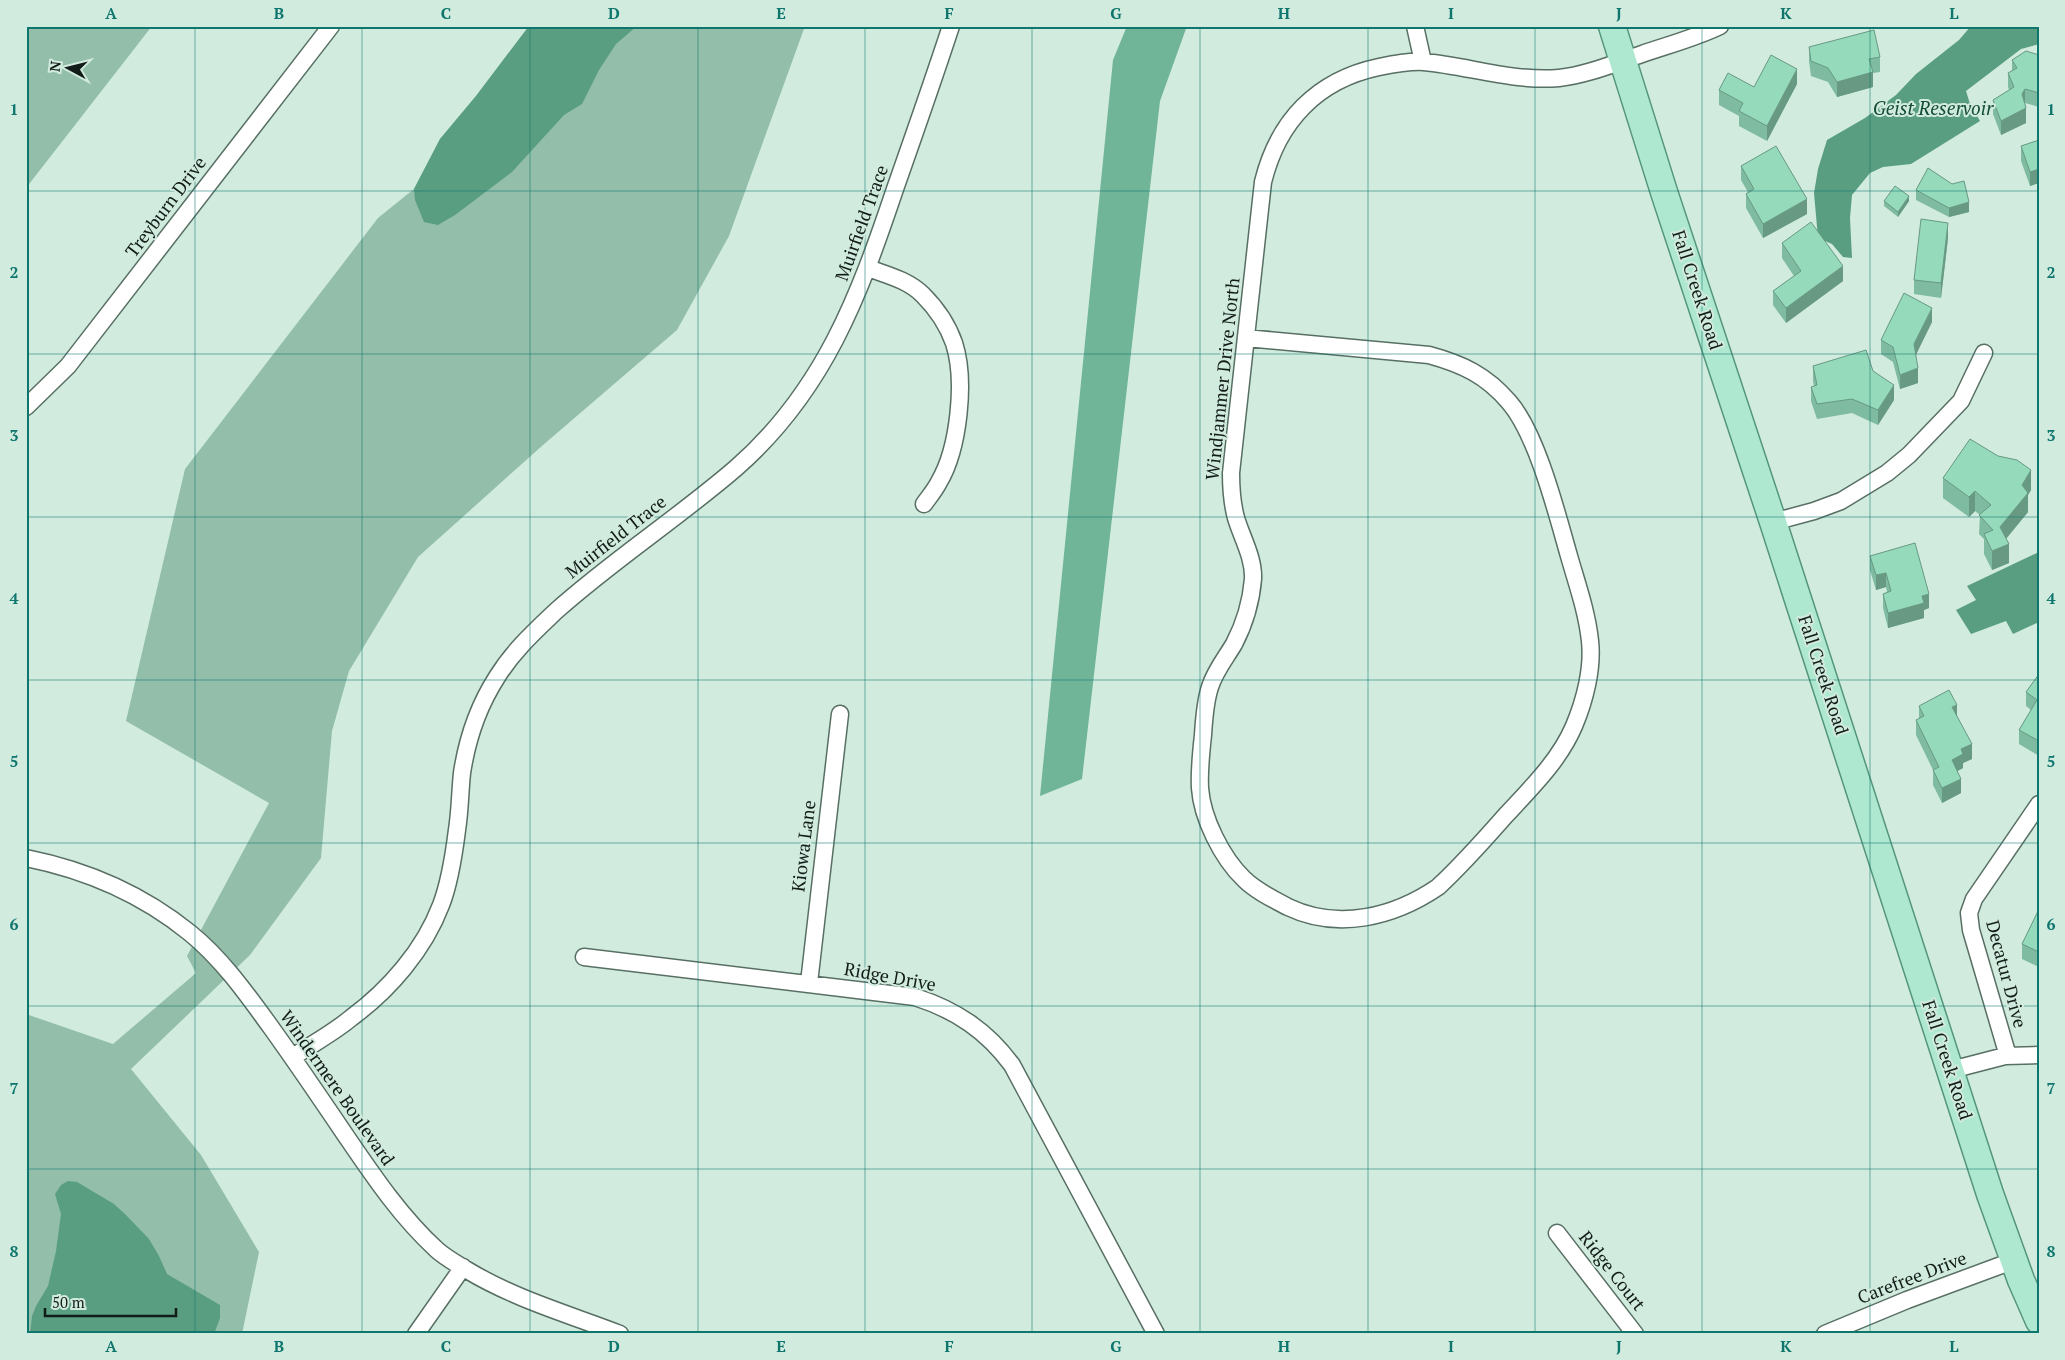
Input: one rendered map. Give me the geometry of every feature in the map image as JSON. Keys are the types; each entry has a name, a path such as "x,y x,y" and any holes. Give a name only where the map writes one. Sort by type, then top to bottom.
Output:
{"main road":[{"name":"Fall Creek Road","path":"1612,26 1664,192 1773,522 1990,1194 2039,1321"}],"street":[{"name":"Treyburn Drive","path":"26,406 68,366 331,26"},
{"name":"Muirfield Trace","path":"292,1057 351,1019 381,993 408,963 426,934 441,905 449,876 457,831 463,770 471,732 484,701 510,657 526,639 582,588 736,468 765,440 822,366 847,319 868,268 952,26"},
{"path":"1415,26 1423,62"},
{"name":"Windjammer Drive North","path":"1246,338 1429,355 1450,361 1478,373 1510,403 1527,430 1557,517 1587,617 1590,666 1585,693 1575,725 1564,749 1454,872 1438,887 1419,900 1382,914 1361,919 1332,919 1299,912 1269,897 1243,878 1220,847 1206,817 1200,789 1200,759 1206,702 1215,672 1245,622 1251,601 1253,576 1248,550 1236,518 1232,496 1231,473 1263,182 1267,165 1291,121 1310,99 1330,84 1347,76 1397,63 1423,62 1537,78 1560,78 1623,60 1720,26"},
{"path":"868,268 905,282 922,294 941,317 954,343 960,374 958,416 951,454 940,481 924,504"},
{"path":"1773,522 1814,511 1841,501 1887,473 1909,455 1961,402 1984,353"},
{"name":"Kiowa Lane","path":"808,984 840,714"},
{"name":"Decatur Drive","path":"2008,1056 1971,930 1969,913 1974,899 2039,804"},
{"name":"Windermere Boulevard","path":"26,858 60,865 96,877 136,896 190,932 243,989 388,1197 439,1252 489,1283 515,1295 620,1334"},
{"name":"Ridge Drive","path":"584,957 915,998 953,1012 973,1024 989,1037 1012,1065 1156,1334"},
{"name":"Decatur Drive","path":"1951,1070 1989,1059 2039,1055"},
{"name":"Ridge Court","path":"1557,1233 1635,1334"},
{"name":"Carefree Drive","path":"1825,1334 1907,1300 2015,1260"},
{"path":"416,1334 463,1267"}],"shaded area":[{"path":"26,26 152,26 26,188"},
{"path":"529,26 805,26 729,236 677,330 543,445 418,557 349,671 332,731 321,858 250,955 131,1069 201,1155 259,1252 242,1334 26,1334 26,1014 113,1044 196,973 187,956 269,803 126,721 185,469 378,218 414,189 440,139 476,96"},
{"path":"1127,26 1187,26 1160,101 1082,779 1040,796 1113,60"}],"water":[{"path":"529,26 637,26 616,44 599,70 582,104 564,115 512,172 455,215 438,225 424,222 415,200 414,189 440,139 476,96"},
{"name":"Geist Reservoir","path":"1971,26 2039,26 2039,44 2021,49 1966,91 1970,104 1980,121 1911,164 1883,167 1870,173 1852,195 1850,218 1852,258 1843,257 1832,244 1818,238 1814,193 1818,169 1827,140 1865,118 1896,95 1916,74 1959,40"},
{"path":"2039,552 2039,622 2013,634 2006,621 1971,634 1956,610 1976,600 1967,586"},
{"path":"68,1181 77,1182 114,1204 149,1239 167,1274 220,1305 220,1318 214,1334 30,1334 32,1316 48,1286 56,1251 61,1214 55,1194 61,1185"}],"building":[{"path":"1874,30 1880,57 1869,59 1873,72 1837,82 1828,68 1811,61 1809,47"},
{"path":"2026,51 2039,55 2039,93 2025,89 2022,94 2026,108 2001,121 1993,100 2014,87 2008,73 2017,68 2012,60"},
{"path":"1771,55 1797,69 1767,126 1739,111 1743,103 1719,90 1728,73 1754,87"},
{"path":"2039,140 2039,169 2030,172 2021,146"},
{"path":"1776,146 1807,199 1763,224 1746,194 1754,189 1741,166"},
{"path":"1928,168 1952,184 1964,181 1969,202 1949,208 1916,190"},
{"path":"1895,186 1909,196 1898,212 1884,201"},
{"path":"1921,219 1948,223 1941,283 1914,280"},
{"path":"1811,222 1843,266 1786,308 1773,291 1801,271 1782,243"},
{"path":"1904,293 1932,308 1914,344 1918,368 1900,375 1893,347 1881,340"},
{"path":"1866,350 1873,371 1894,385 1878,410 1852,399 1817,404 1811,387 1817,385 1813,366"},
{"path":"1970,439 1998,456 2017,460 2031,470 2022,485 2028,493 2000,527 2009,544 1992,551 1984,534 1993,530 1979,515 1991,505 1975,491 1969,497 1943,478"},
{"path":"1915,543 1929,594 1922,596 1924,603 1888,613 1883,594 1891,591 1886,573 1876,575 1870,556"},
{"path":"2039,674 2039,741 2019,730 2037,700 2026,692"},
{"path":"1949,690 1957,705 1952,707 1972,744 1961,749 1963,754 1952,760 1961,779 1942,788 1933,770 1939,767 1916,720 1924,716 1919,706"},
{"path":"2039,909 2039,952 2022,944"}]}
